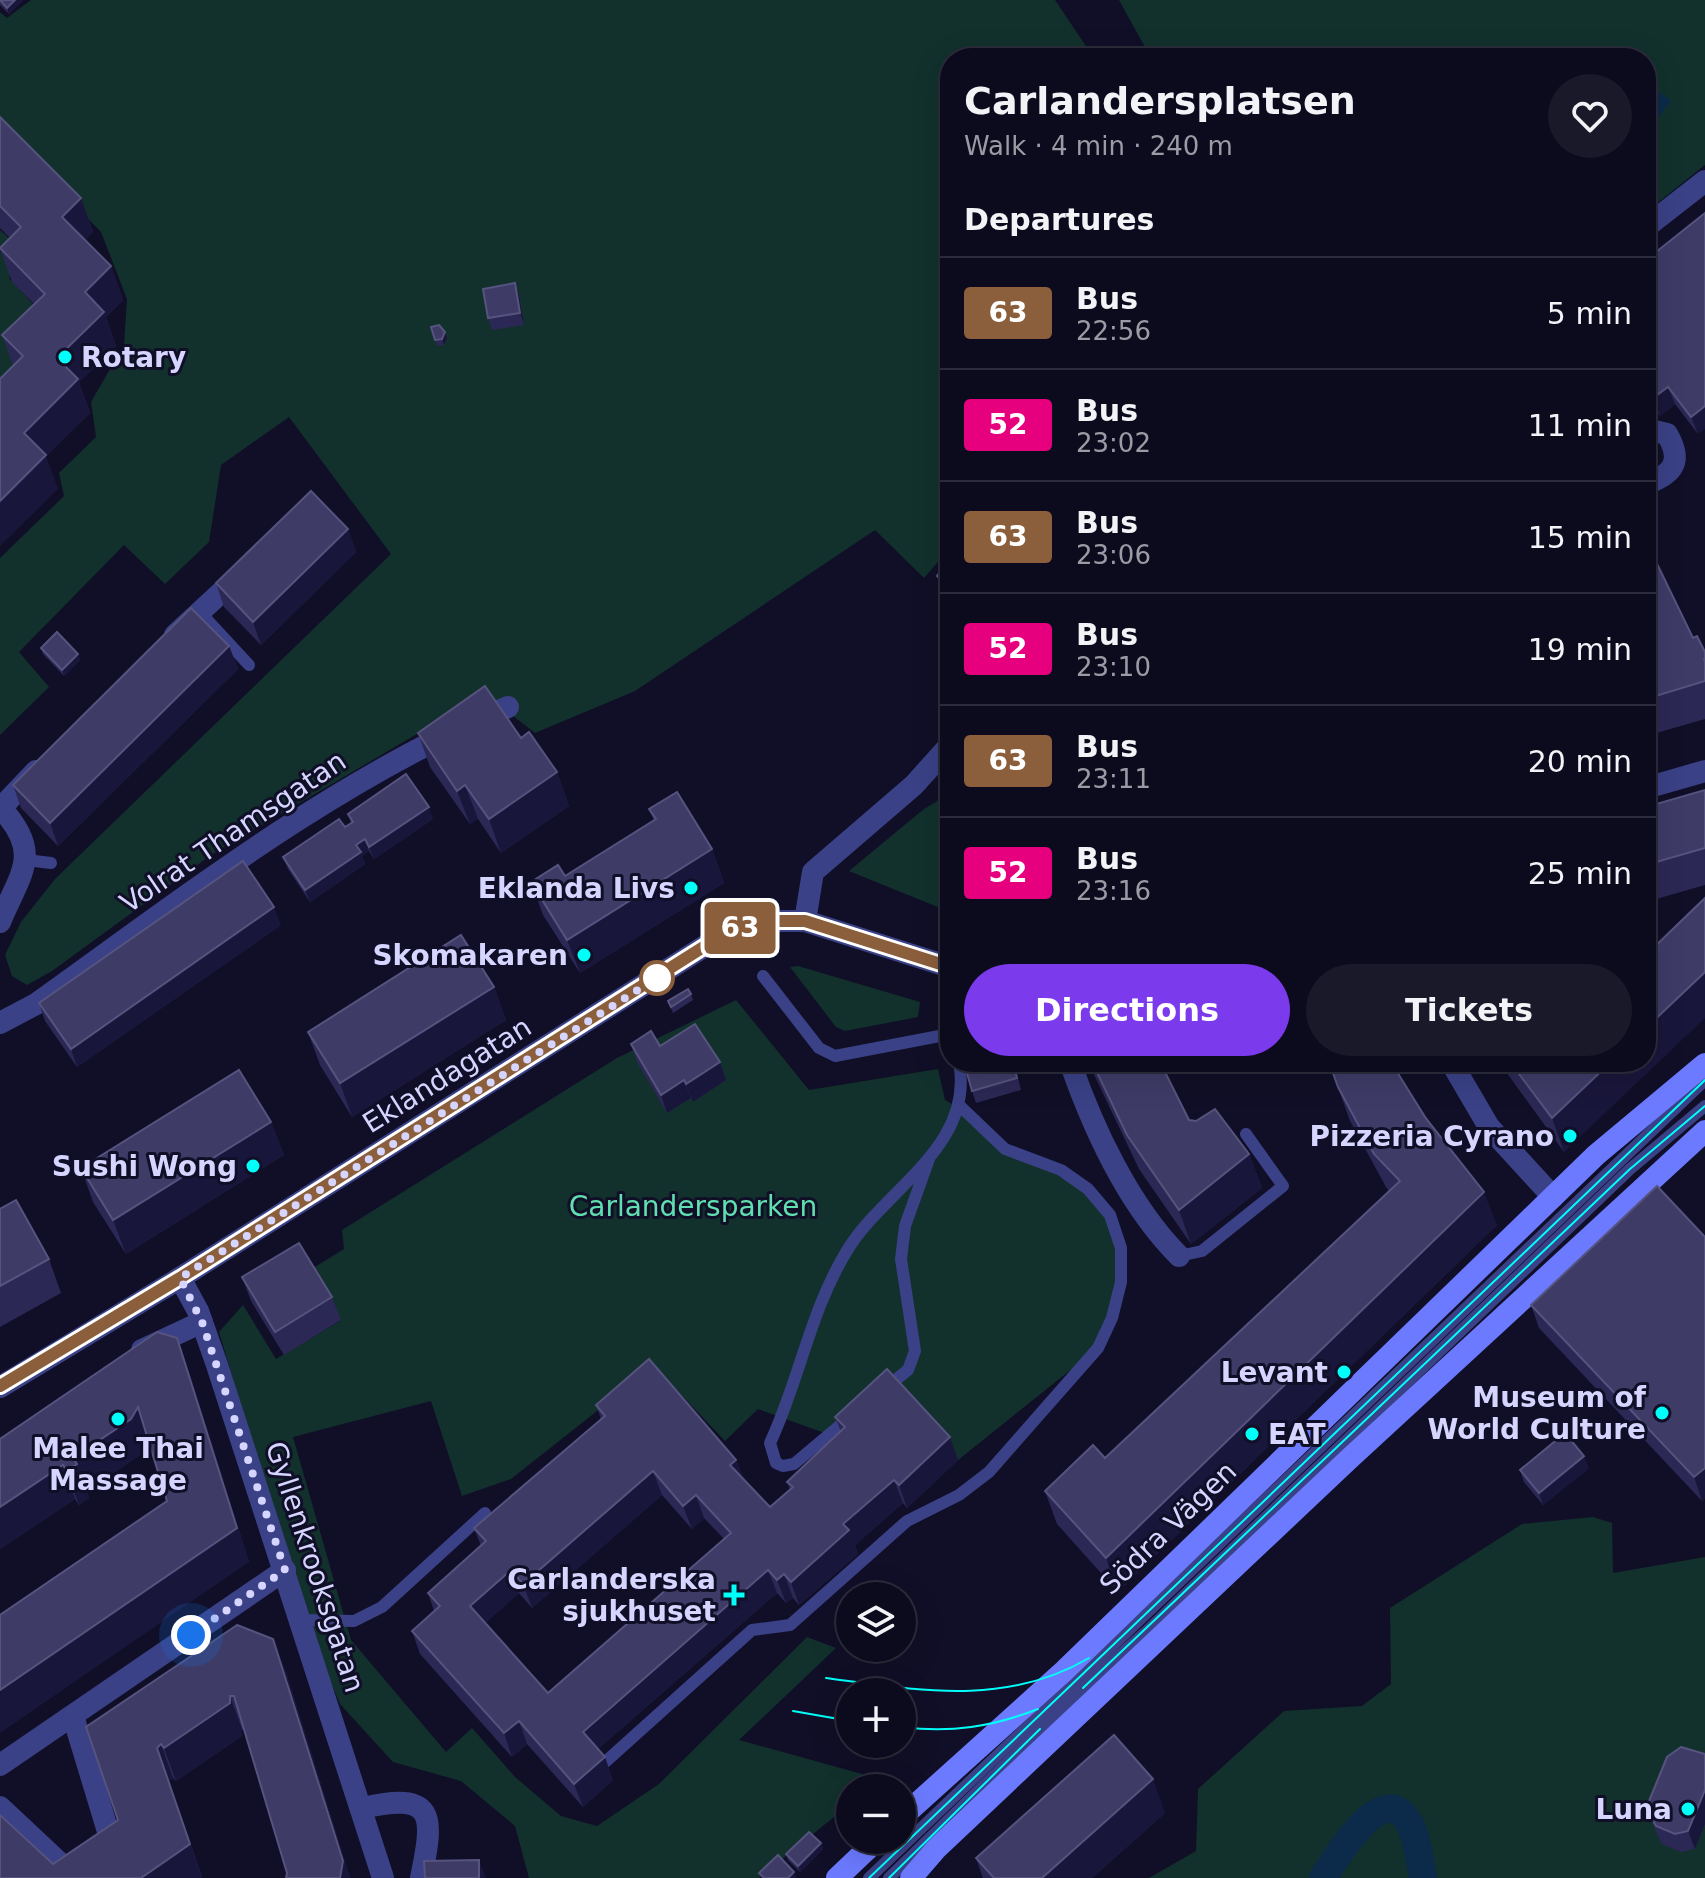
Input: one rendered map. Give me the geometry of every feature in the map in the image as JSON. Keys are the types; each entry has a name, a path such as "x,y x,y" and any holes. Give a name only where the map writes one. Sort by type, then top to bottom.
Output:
{"main road":[{"name":"Södra Vägen","path":"916,1804 1064,1671 1596,1155 1694,1082 1705,1064"},
{"path":"911,1878 936,1849 1349,1459 1705,1131"},
{"path":"837,1878 862,1854"}],"street":[{"path":"1656,219 1705,181"},
{"path":"1656,431 1667,434 1675,448 1674,463 1664,477 1656,480"},
{"path":"156,654 263,555"},
{"name":"Volrat Thamsgatan","path":"3,1013 36,1004 344,788 459,728 508,707"},
{"path":"0,922 25,870 26,860 17,828 0,808 51,756"},
{"path":"805,921 813,872 914,785 940,756"},
{"path":"1656,785 1705,771"},
{"name":"Eklandagatan","path":"0,1387 180,1278 724,934 761,921 805,921 940,964"},
{"path":"1075,1072 1116,1164 1160,1237 1179,1256"},
{"path":"1457,1072 1489,1127 1553,1197"},
{"name":"Gyllenkrooksgatan","path":"180,1278 202,1322 302,1620 383,1878"},
{"path":"117,1364 164,1337 202,1322"},
{"path":"0,1765 285,1570"},
{"path":"0,1807 65,1868 110,1838 73,1716"},
{"path":"362,1808 403,1802 418,1805 427,1818 430,1833 421,1878"}],"lane":[{"path":"199,611 249,665"},
{"path":"26,860 51,863"},
{"path":"763,976 819,1048 835,1056 940,1036"},
{"path":"860,1409 794,1464 783,1466 776,1463 770,1443 822,1295 850,1247 878,1209 929,1159 949,1132 960,1106 963,1084 961,1072"},
{"path":"869,1878 1694,1082"},
{"path":"603,1764 752,1630 790,1625 907,1521 959,1495 989,1472 1098,1348 1112,1318 1121,1282 1121,1248 1110,1215 1088,1189 1061,1170 1005,1149 960,1106"},
{"path":"889,1878 1085,1686 1630,1169 1705,1106"},
{"path":"1179,1256 1202,1251 1283,1186 1246,1134"},
{"path":"872,1399 908,1370 915,1351 901,1259 905,1226 929,1159"},
{"path":"302,1620 354,1621 382,1607 485,1513"}],"green space":[{"path":"31,0 1055,0 1087,48 940,48 940,560 924,578 875,530 635,691 535,733 485,694 211,855 52,971 27,985 12,976 5,955 21,922 55,879 391,554 289,417 221,465 209,542 165,584 124,545 19,652 49,687 0,735 0,558 64,496 59,473 96,437 91,402 124,345 127,299 101,232 12,142 0,144 0,12 7,18"},
{"path":"1119,0 1705,0 1705,165 1656,204 1656,48 1145,48"},
{"path":"0,230 11,240 0,251"},
{"path":"0,251 15,269 9,278 55,328 0,379"},
{"path":"940,799 940,908 849,871"},
{"path":"798,966 920,1002 918,1017 845,1031 836,1027 790,967"},
{"name":"Carlandersparken","path":"736,1000 809,1090 938,1069 945,1100 1005,1149 1061,1170 1110,1215 1121,1282 1098,1348 958,1460 896,1393 844,1440 758,1409 725,1441 654,1366 511,1479 462,1496 431,1401 293,1437 351,1640 446,1752 472,1728 515,1777 561,1816 597,1826 659,1784 807,1637 836,1648 739,1740 862,1774 836,1774 836,1815 759,1878 529,1878 515,1826 461,1781 393,1762 340,1704 304,1617 219,1332 243,1305 276,1359 340,1321 310,1270 344,1249 342,1230 617,1058"},
{"path":"1593,1517 1612,1523 1613,1573 1705,1557 1705,1878 1149,1878 1196,1851 1198,1789 1284,1711 1362,1706 1391,1684 1390,1608 1522,1524"}],"water":[{"path":"1656,90 1671,101 1656,120"}],"building":[{"path":"0,0 15,0 7,8"},
{"name":"Rotary","path":"0,117 81,198 62,217 111,266 85,292 104,312 57,358 78,379 24,433 46,455 0,501 0,379 23,356 2,335 45,294 0,248 21,227 0,206"},
{"path":"1705,213 1705,406 1691,417 1668,387 1656,396 1656,252"},
{"path":"515,283 520,313 488,318 483,289"},
{"path":"439,325 445,332 442,339 435,340 431,327"},
{"path":"311,491 348,529 253,622 216,583"},
{"path":"1656,562 1693,638 1697,636 1705,652 1705,681 1656,696"},
{"path":"191,608 229,646 50,823 13,785"},
{"path":"57,632 78,654 62,670 41,648"},
{"path":"485,686 521,738 529,732 557,772 489,819 465,785 457,791 418,733"},
{"path":"406,774 429,807 369,847 365,839 356,845 361,852 305,890 283,857 339,819 345,827 353,822 348,814"},
{"path":"1705,790 1705,848 1656,862 1656,804"},
{"path":"677,792 712,849 567,940 531,882 558,865 565,876 656,819 649,809"},
{"path":"243,861 274,907 71,1049 39,1003"},
{"path":"1705,898 1705,972 1656,1019 1656,945"},
{"path":"461,935 494,987 340,1083 308,1032"},
{"path":"688,989 691,994 671,1007 668,1001"},
{"path":"695,1024 720,1062 686,1084 684,1080 661,1095 631,1044 651,1031 660,1046"},
{"path":"239,1070 271,1122 113,1220 81,1168"},
{"path":"967,1072 1016,1072 1017,1078 972,1091"},
{"path":"1097,1072 1165,1072 1189,1120 1196,1121 1215,1109 1249,1154 1179,1210 1127,1135"},
{"path":"1333,1072 1397,1072 1425,1117 1484,1192 1106,1558 1045,1491 1093,1445 1105,1458 1400,1181 1374,1154"},
{"path":"1518,1072 1600,1072 1552,1118"},
{"name":"Museum of World Culture","path":"1657,1186 1705,1237 1705,1468 1694,1477 1531,1305"},
{"path":"16,1200 49,1259 0,1286 0,1209"},
{"path":"299,1243 332,1297 275,1332 242,1277"},
{"path":"157,1332 177,1338 237,1528 0,1690 0,1615 167,1501 138,1407 131,1419 73,1458 77,1464 67,1471 63,1465 0,1507 0,1439"},
{"name":"Carlanderska sjukhuset","path":"649,1359 736,1460 730,1465 770,1507 793,1487 787,1482 845,1427 835,1417 887,1369 950,1437 899,1485 894,1480 843,1524 849,1530 791,1582 784,1574 777,1580 768,1570 583,1732 605,1757 574,1784 519,1721 504,1733 412,1631 440,1606 428,1593 486,1541 474,1528 605,1416 596,1405","holes":["653,1471 683,1506 696,1495 731,1533 548,1693 470,1606 511,1570 523,1584"]},
{"path":"1565,1433 1584,1456 1539,1493 1520,1470"},
{"path":"237,1625 273,1639 343,1861 340,1878 286,1878 234,1696 230,1696 230,1703 164,1748 161,1744 157,1748 190,1844 141,1878 0,1878 0,1815 53,1864 118,1820 86,1727"},
{"path":"1114,1735 1153,1779 1042,1878 994,1878 976,1858"},
{"path":"1681,1747 1705,1754 1705,1790 1688,1831 1675,1834 1656,1826 1651,1817 1653,1809 1647,1806 1667,1757"},
{"path":"809,1832 821,1843 798,1866 786,1854"},
{"path":"778,1855 794,1872 788,1878 764,1878 759,1873"},
{"path":"479,1860 479,1878 425,1878 424,1861"}],"waterway":[{"path":"1323,1878 1363,1823 1390,1808 1402,1813 1412,1829 1423,1878"}],"tram line":[{"path":"869,1878 1705,1080"},
{"path":"1083,1688 1630,1169 1705,1106"},
{"path":"826,1678 927,1690 993,1689 1058,1673 1089,1658"},
{"path":"916,1728 971,1727 1038,1709"},
{"path":"793,1711 836,1719"},
{"path":"889,1878 1040,1729"}],"bus line":[{"name":"63","path":"0,1386 180,1278 724,934 761,921 805,921 940,964"}],"place":[{"name":"Rotary","path":"65,357"},
{"name":"Eklanda Livs","path":"691,888"},
{"name":"Skomakaren","path":"584,955"},
{"name":"Pizzeria Cyrano","path":"1570,1136"},
{"name":"Sushi Wong","path":"253,1166"},
{"name":"Levant","path":"1344,1372"},
{"name":"Museum of World Culture","path":"1662,1413"},
{"name":"Malee Thai Massage","path":"118,1419"},
{"name":"EAT","path":"1252,1434"},
{"name":"Carlanderska sjukhuset","path":"734,1595"},
{"name":"Luna","path":"1688,1809"}],"route":[{"path":"191,1635 285,1570 202,1322 180,1278 657,978"}]}
